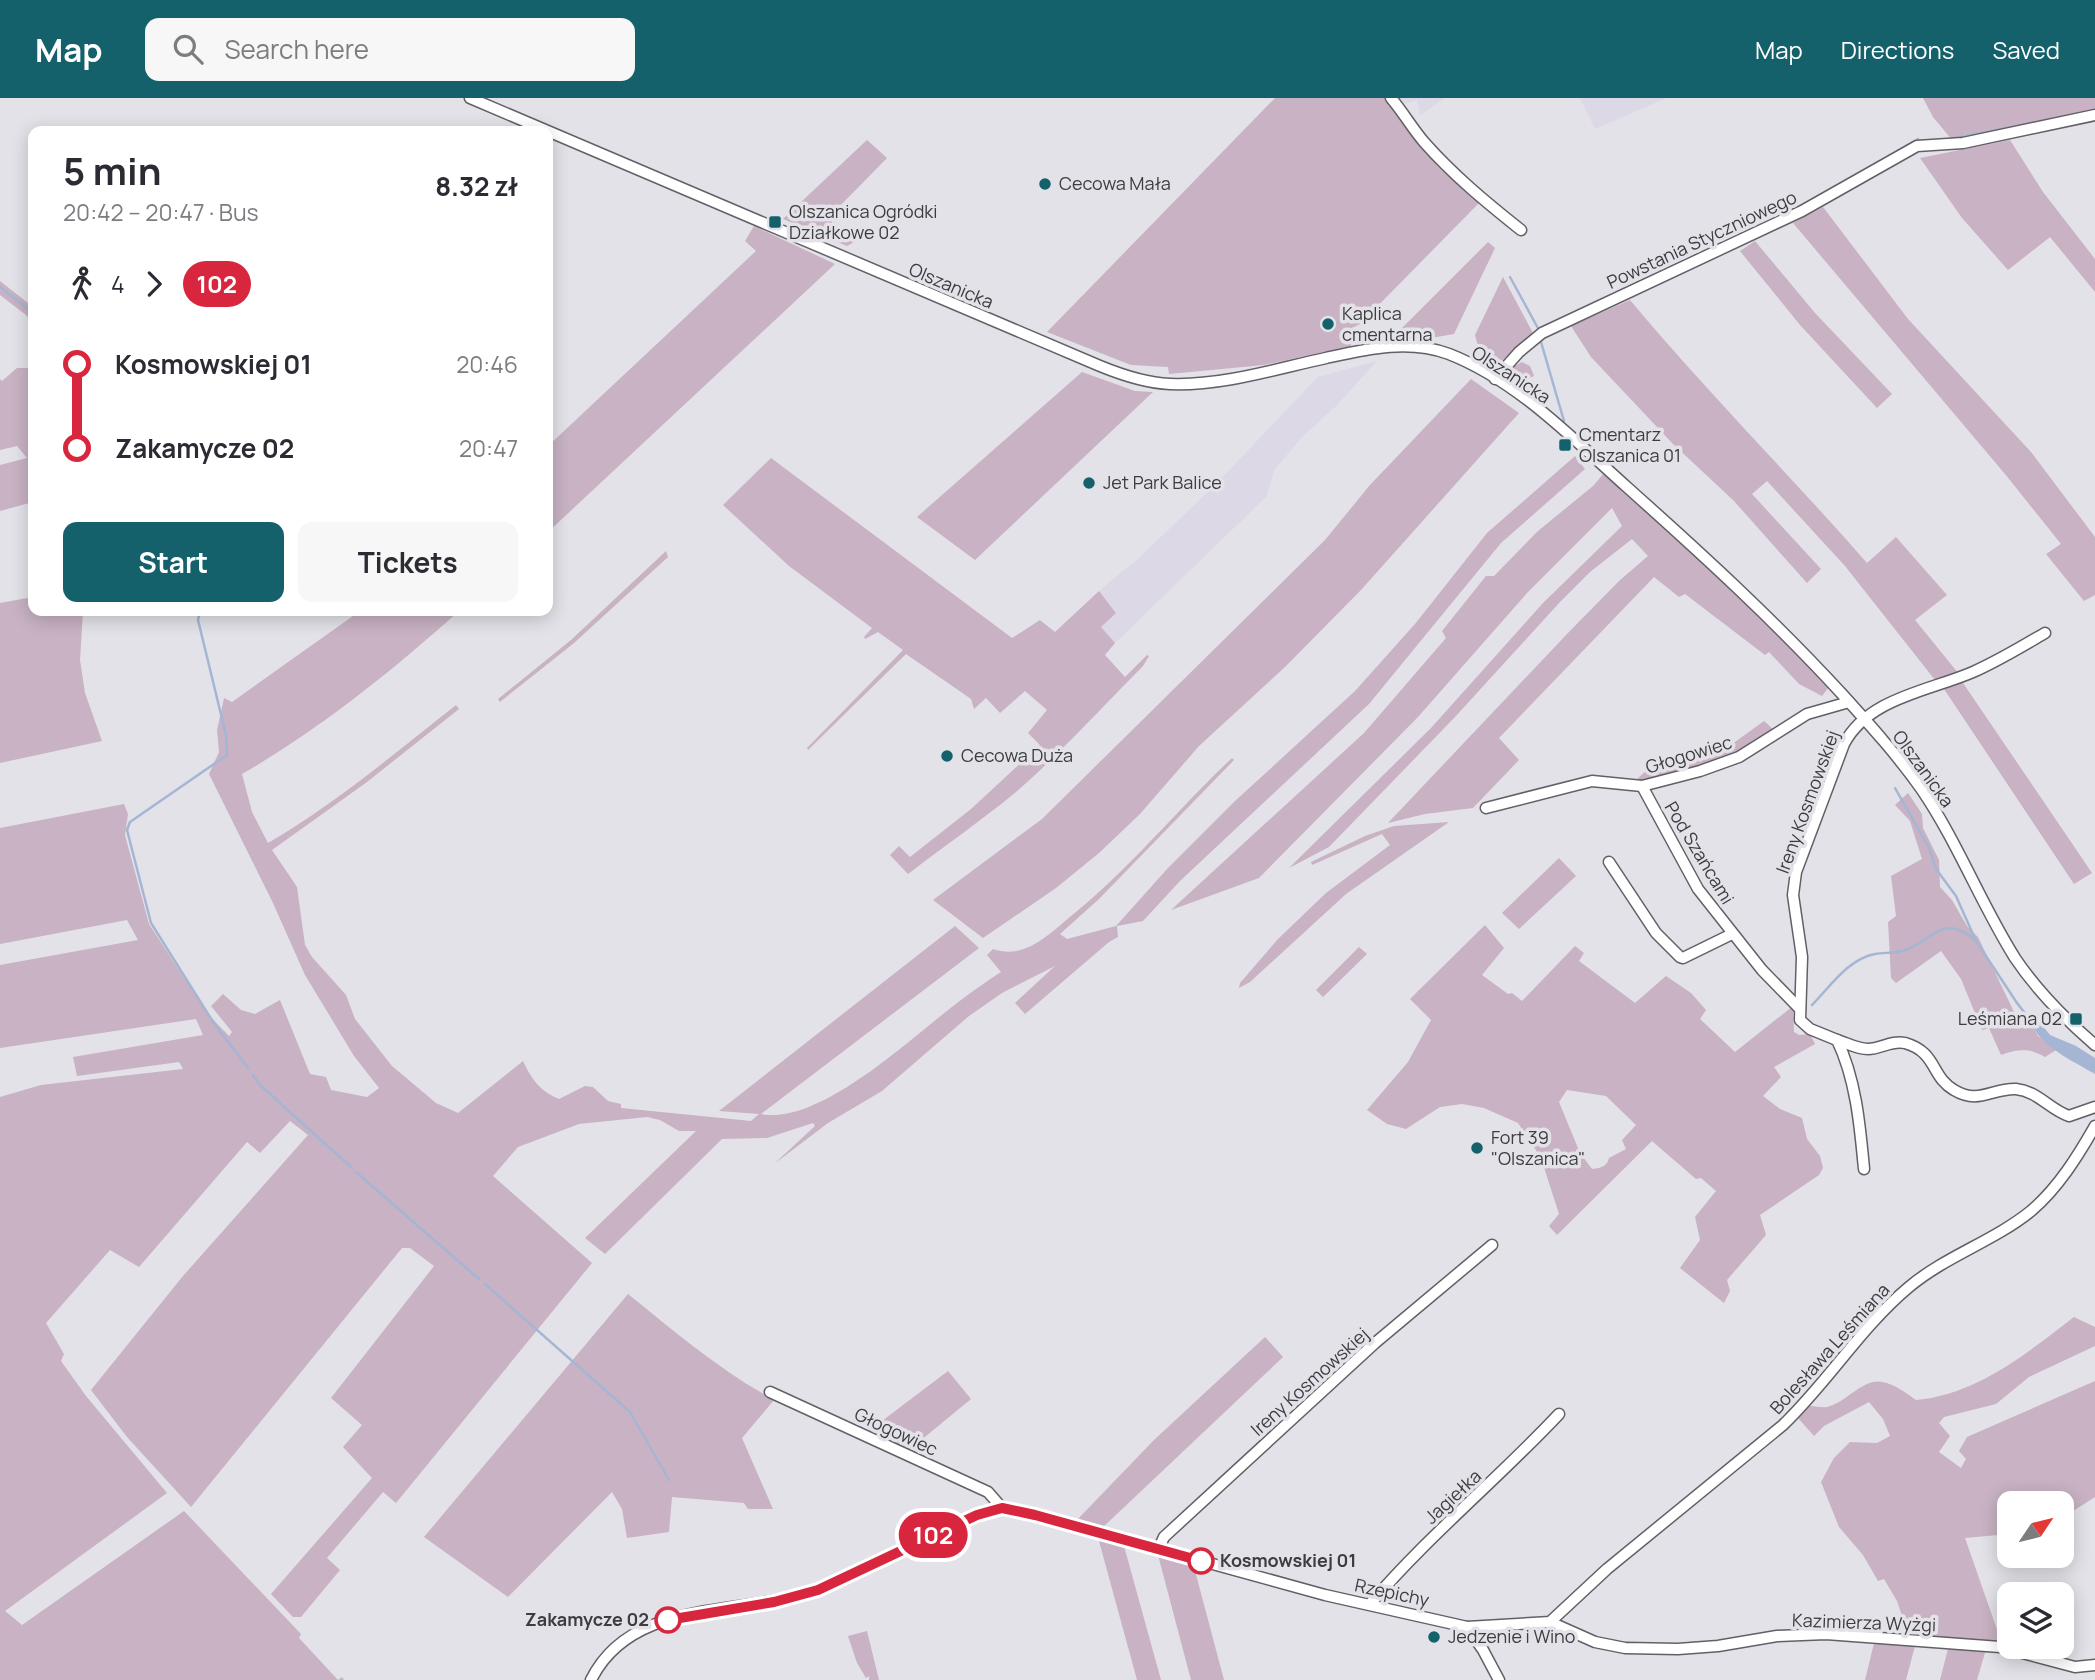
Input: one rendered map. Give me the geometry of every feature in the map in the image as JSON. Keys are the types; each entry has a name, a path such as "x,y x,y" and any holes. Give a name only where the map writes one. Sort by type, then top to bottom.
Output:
{"street":[{"name":"Olszanicka","path":"470,98 536,126"},
{"path":"1391,98 1448,167 1484,201 1521,230"},
{"name":"Powstania Styczniowego","path":"1495,379 1531,341 1549,330 1802,211 1917,146 1963,143 2095,115"},
{"name":"Olszanicka","path":"553,133 1087,361 1136,379 1170,384 1200,383 1366,349 1405,345 1446,353 1495,379 1563,431 1734,583 1865,719 1899,759 1938,814 2004,940 2030,979 2059,1012 2095,1045"},
{"path":"1865,719 1904,696 1971,673 2045,633"},
{"name":"Głogowiec","path":"1486,808 1592,781 1642,786 1700,771 1739,757 1807,714 1849,702"},
{"name":"Ireny Kosmowskiej","path":"1800,1009 1802,957 1793,895 1796,872 1844,744 1852,729 1865,719"},
{"name":"Pod Szańcami","path":"1642,786 1698,888 1762,970 1800,1009"},
{"path":"1609,862 1656,933 1680,957 1683,958 1732,934"},
{"path":"1800,1009 1800,1020 1810,1029 1837,1040 1864,1049 1898,1042 1917,1048 1927,1055 1942,1079 1955,1091 1982,1098 2019,1089 2038,1096 2065,1115 2077,1114 2095,1107"},
{"path":"1837,1040 1849,1070 1864,1169"},
{"name":"Bolesława Leśmiana","path":"1550,1622 1607,1569 1783,1425 1809,1400 1868,1327 1911,1285 2032,1210 2064,1176 2095,1126"},
{"name":"Ireny Kosmowskiej","path":"1158,1550 1164,1538 1320,1393 1492,1245"},
{"name":"Głogowiec","path":"770,1392 988,1492 1002,1508"},
{"name":"Jagiełka","path":"1370,1604 1405,1563 1519,1456 1559,1414"},
{"path":"590,1680 610,1653 646,1626 686,1615 793,1598 818,1590 977,1515 1002,1508"},
{"name":"Rzepichy","path":"1002,1508 1325,1595 1467,1627"},
{"path":"1467,1627 1550,1622"},
{"name":"Kazimierza Wyżgi","path":"1550,1622 1595,1642 1625,1648 1678,1649 1718,1646 1777,1636 1826,1634 2000,1647 2074,1667 2095,1665"},
{"path":"1467,1627 1499,1680"}],"shaded area":[{"path":"1275,98 1388,98 1438,167 1479,203 1360,324 1350,329 1351,346 1264,365 1169,374 1168,367 1131,365 1047,332"},
{"path":"1397,98 1445,98 1420,115 1417,100 1403,104"},
{"path":"1580,98 1666,98 1595,129"},
{"path":"1923,98 2095,98 2095,112 2086,111 1953,141 1933,117"},
{"path":"867,140 887,158 832,214 832,224 854,242 847,246 783,219"},
{"path":"2010,140 2043,192 2095,259 2095,292 2050,237 2008,270 1962,218 1920,158"},
{"path":"1823,207 1908,319 2031,452 2095,537 2095,595 2084,601 2046,554 2061,544 1793,223"},
{"path":"754,226 835,264 553,527 553,441 756,251 745,241"},
{"path":"1755,241 1815,313 1892,394 1877,408 1800,325 1740,251"},
{"path":"1488,242 1495,248 1454,334 1425,339 1396,334"},
{"path":"1503,277 1533,333 1498,364 1491,363 1479,350 1475,335"},
{"path":"0,281 28,303 28,317 26,315 0,295"},
{"path":"1630,300 1867,563 1896,537 1947,595 1915,620 1959,674 1935,680 1845,566 1767,481 1752,494 1821,569 1807,583 1734,501 1673,444 1591,357 1571,326"},
{"path":"1377,361 1336,406 1302,437 1275,469 1266,497 1115,643 1100,627 1116,612 1099,591 1140,557 1214,486 1318,377"},
{"path":"1522,362 1530,366 1534,376 1526,380 1521,376 1517,380 1511,374 1513,367"},
{"path":"17,368 28,368 28,503 0,511 0,465 27,458 17,446 0,450 0,379 2,381"},
{"path":"1082,372 1135,391 1153,392 975,560 917,517"},
{"path":"1471,379 1519,413 1361,590 1285,667 1199,746 1140,814 1099,853 1056,888 983,938 933,900 1042,819 1325,540 1370,485"},
{"path":"1575,456 1585,469 1501,543 1369,704 1180,881 1143,921 1117,926 1118,937 1025,1014 1015,1003 1055,966 1002,993 969,1016 882,1091 828,1123 774,1164 815,1126 813,1123 767,1138 722,1139 605,1254 585,1238 696,1131 679,1131 660,1120 647,1117 579,1124 518,1147 493,1176 592,1263 396,1503 383,1492 327,1558 340,1570 301,1617 293,1617 271,1594 372,1478 343,1447 362,1425 331,1398 434,1266 410,1248 402,1248 191,1507 127,1437 91,1390 183,1276 308,1135 290,1121 260,1153 247,1142 139,1267 110,1250 46,1323 64,1354 61,1361 86,1396 167,1493 5,1611 22,1625 184,1511 301,1634 299,1638 338,1680 0,1680 0,1097 41,1085 183,1069 179,1062 77,1076 73,1057 203,1035 196,1019 0,1048 0,965 138,940 127,920 0,944 0,828 124,804 128,814 125,835 149,924 207,1013 229,1036 232,1032 211,1006 223,994 241,1010 255,1014 280,1000 310,1074 326,1077 331,1090 367,1097 379,1088 354,1056 305,975 273,903 209,774 219,752 217,730 224,698 232,702 353,616 453,616 355,698 242,774 252,812 268,843 341,795 456,705 459,709 367,782 272,850 297,887 305,945 312,957 346,995 355,1019 392,1066 436,1103 458,1113 523,1061 537,1084 559,1099 585,1086 593,1087 608,1101 621,1104 621,1108 751,1121 759,1114 719,1111 955,926 979,948 761,1114 785,1114 811,1106 839,1092 1001,972 987,955 993,949 1018,951 1050,934 1117,876 1232,758 1234,760 1099,899 1060,934 1067,939 1116,926 1168,868 1234,802 1355,691 1415,624 1487,533"},
{"path":"771,458 1012,638 1040,620 1055,632 1099,591 1116,613 1101,627 1115,643 1105,655 1125,677 1149,656 1143,666 1033,777 908,874 890,855 899,846 910,857 971,809 1040,745 1028,733 1047,710 1025,691 1000,713 986,698 974,709 971,699 906,654 808,750 807,748 903,650 878,632 865,639 872,628 789,566 723,505"},
{"path":"1604,473 1784,637 1828,688 1822,696 1799,684 1769,652 1765,655 1685,594 1679,597 1654,577 1499,738 1519,760 1473,808 1425,814 1388,823 1567,634 1619,581 1648,556 1632,539 1590,572 1560,602 1455,717 1329,847 1289,868 1431,728 1543,603 1622,526 1612,508 1528,592 1418,717 1259,878 1171,910 1364,733 1446,638 1442,631 1486,576 1494,576 1538,531 1593,486"},
{"path":"666,551 668,557 574,643 500,702 498,699 571,640"},
{"path":"28,598 28,616 83,616 80,660 85,693 102,741 0,763 0,603"},
{"path":"1961,680 2092,873 2074,884 1942,686"},
{"path":"1764,721 1775,731 1744,759 1647,789 1635,781 1649,768 1697,756 1735,742"},
{"path":"1908,793 1922,814 1923,828 1939,860 1940,887 1952,900 1967,926 1978,937 2015,1014 2031,1021 2038,1036 2056,1050 2045,1057 2024,1050 2001,1055 1989,1028 1982,1030 1961,979 1941,951 1896,983 1891,978 1888,922 1896,916 1891,876 1922,859 1910,821 1895,805"},
{"path":"1449,822 1346,894 1250,982 1239,988 1240,983 1278,939 1326,893 1390,845 1382,834 1312,865 1311,862 1365,836 1394,826"},
{"path":"1559,858 1576,876 1519,929 1502,913"},
{"path":"1485,925 1504,948 1482,975 1522,1001 1575,946 1584,953 1579,961 1635,1003 1666,976 1691,993 1706,1010 1700,1019 1735,1052 1793,1006 1794,1032 1799,1035 1810,1034 1815,1044 1774,1067 1781,1077 1763,1096 1780,1109 1802,1118 1807,1139 1820,1156 1823,1168 1819,1175 1760,1215 1766,1235 1727,1280 1730,1291 1724,1303 1680,1268 1700,1240 1695,1217 1716,1191 1701,1178 1696,1179 1652,1141 1557,1235 1549,1226 1559,1214 1541,1158 1518,1123 1484,1108 1462,1104 1440,1107 1406,1129 1387,1124 1367,1110 1408,1062 1431,1020 1410,999","holes":["1567,1090 1606,1096 1636,1125 1622,1140 1626,1149 1609,1158 1603,1166 1592,1169 1580,1153 1559,1102"]},
{"path":"1359,947 1367,954 1323,997 1316,990"},
{"path":"628,1294 717,1364 774,1400 742,1438 773,1509 748,1509 744,1503 672,1497 669,1532 627,1538 622,1509 612,1492 508,1597 424,1537"},
{"path":"2074,1317 2095,1327 2095,1346 2029,1377 1996,1404 1944,1417 1939,1423 1950,1436 1939,1452 1961,1468 1966,1459 1959,1451 1967,1437 2095,1381 2095,1497 2074,1510 2074,1491 1997,1491 1997,1535 1965,1538 1997,1630 1997,1644 1909,1636 1897,1601 1884,1579 1878,1581 1863,1555 1839,1527 1821,1482 1834,1458 1850,1442 1877,1443 1890,1436 1883,1419 1869,1402 1824,1426 1814,1436 1798,1418 1810,1406 1834,1405 1861,1387 1875,1382 1891,1385 1916,1400 1960,1390 2001,1370"},
{"path":"1265,1337 1283,1357 1101,1529 1076,1521 1154,1440"},
{"path":"948,1371 971,1399 909,1450 870,1430"},
{"path":"1099,1541 1124,1546 1161,1680 1137,1680"},
{"path":"1158,1555 1194,1567 1224,1680 1191,1680"},
{"path":"867,1631 879,1680 869,1680 869,1676 866,1678 857,1663 848,1636"},
{"path":"1874,1643 1915,1646 1906,1680 1865,1680"},
{"path":"1948,1649 1986,1649 1977,1680 1940,1680"}],"water":[{"path":"2037,1019 2050,1035 2095,1058 2095,1074 2047,1044 2034,1028 2033,1020"}],"waterway":[{"path":"1951,139 2095,111"},
{"path":"1852,178 1918,139"},
{"path":"1510,277 1539,330 1541,329"},
{"path":"0,287 28,309"},
{"path":"1541,342 1564,421"},
{"path":"199,616 226,735 227,755 130,822 127,830 151,923 215,1025 248,1068"},
{"path":"1895,788 1929,848 1936,869 1956,896 1976,941 2031,1021"},
{"path":"1812,1005 1840,975 1865,957 1904,951 1947,928 1964,932 1975,940"},
{"path":"253,1075 260,1085 352,1168"},
{"path":"356,1172 479,1279"},
{"path":"485,1284 630,1412 669,1480"}],"bus line":[{"name":"102","path":"668,1620 774,1602 818,1590 977,1515 1002,1508 1201,1561"}],"place":[{"name":"Cecowa Mała","path":"1045,184"},
{"name":"Olszanica Ogródki Działkowe 02","path":"775,222"},
{"name":"Kaplica cmentarna","path":"1328,324"},
{"name":"Cmentarz Olszanica 01","path":"1565,445"},
{"name":"Jet Park Balice","path":"1089,483"},
{"name":"Cecowa Duża","path":"947,756"},
{"name":"Leśmiana 02","path":"2076,1019"},
{"name":"Fort 39 \"Olszanica\"","path":"1477,1148"},
{"name":"Kosmowskiej 01","path":"1201,1561"},
{"name":"Zakamycze 02","path":"668,1620"},
{"name":"Jedzenie i Wino","path":"1434,1637"}]}
